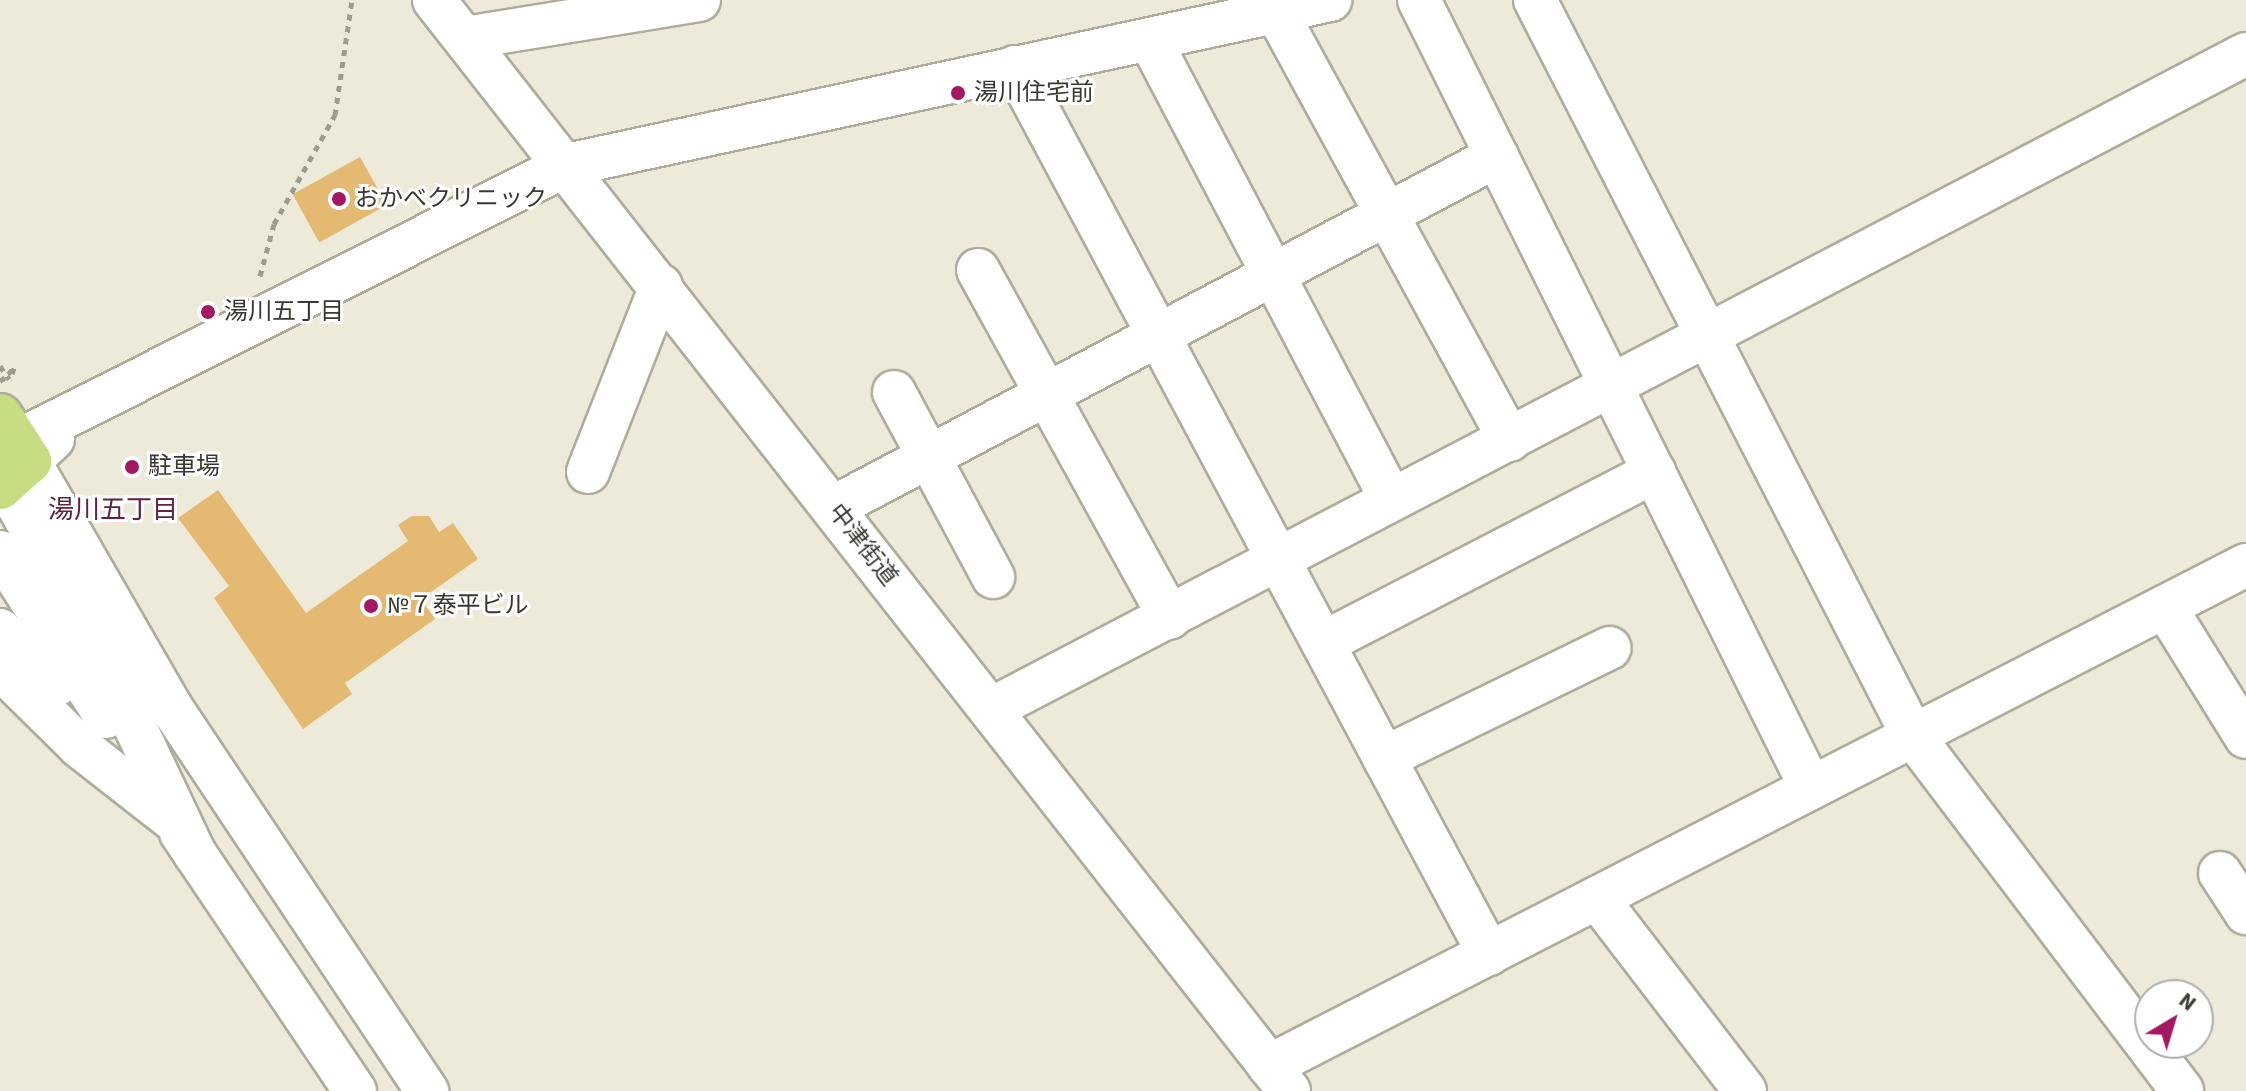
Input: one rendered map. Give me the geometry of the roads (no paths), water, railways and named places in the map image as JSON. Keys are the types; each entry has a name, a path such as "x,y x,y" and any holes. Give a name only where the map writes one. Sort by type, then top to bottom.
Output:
{"street":[{"name":"中津街道","path":"434,0 567,165 1279,1078"},
{"path":"465,38 699,0"},
{"path":"9,444 84,411 244,332 567,165 1015,67 1278,15 1330,0"},
{"path":"1419,0 1811,788"},
{"path":"1535,0 1704,339 1913,736 2182,1091"},
{"path":"1278,15 1389,213 1510,440"},
{"path":"1150,40 1391,499"},
{"path":"991,709 1280,563 1391,499 1613,390 2246,54"},
{"path":"1015,67 1489,954"},
{"path":"834,507 1497,156"},
{"path":"978,270 1170,618"},
{"path":"588,472 661,286"},
{"path":"894,392 933,454 993,577"},
{"path":"9,444 195,854"},
{"path":"9,444 171,707 427,1091"},
{"path":"1323,643 1654,472"},
{"path":"0,552 342,1087"},
{"path":"1279,1078 1489,954 2246,565"},
{"path":"2165,607 2246,737"},
{"path":"0,630 137,764"},
{"path":"1384,758 1610,648"},
{"path":"0,668 80,747 172,819"},
{"path":"2220,873 2246,913"},
{"path":"1597,898 1745,1091"}],"place":[{"name":"湯川住宅前","path":"958,93"},
{"name":"おかべクリニック","path":"339,199"},
{"name":"湯川五丁目","path":"208,312"},
{"name":"駐車場","path":"132,467"},
{"name":"№７泰平ビル","path":"371,606"}],"district":[{"name":"湯川五丁目","path":"113,510"}]}
